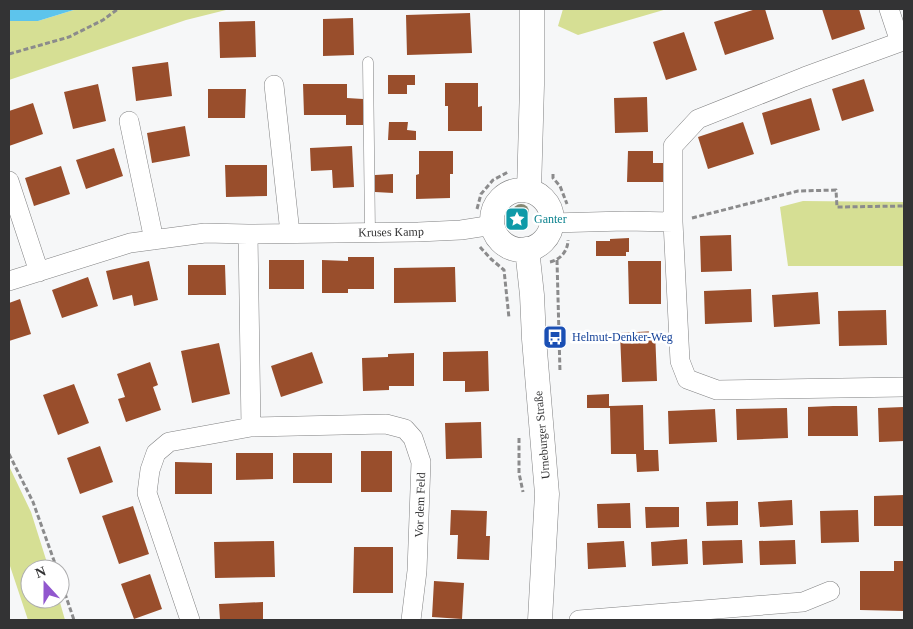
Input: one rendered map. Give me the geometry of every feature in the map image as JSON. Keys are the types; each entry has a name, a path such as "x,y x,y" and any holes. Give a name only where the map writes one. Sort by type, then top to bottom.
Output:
{"street":[{"path":"529,191 532,9"},
{"path":"889,9 900,42 698,119 673,146 674,222 680,361 687,378 717,390 904,387"},
{"path":"274,85 290,233"},
{"path":"129,121 154,240"},
{"path":"9,180 39,272"},
{"path":"515,191 529,191 537,194 548,204 552,223 546,239 538,245 527,249 511,248 501,241 496,234 492,225 492,218 495,208 504,196 515,191"},
{"path":"552,223 674,222"},
{"name":"Kruses Kamp","path":"9,281 130,243 205,233 427,232 461,230 492,225"},
{"path":"248,234 251,426"},
{"name":"Urneburger Straße","path":"527,249 547,494 540,620"},
{"name":"Vor dem Feld","path":"190,620 147,493 150,470 156,453 169,442 251,426 386,424 405,429 413,438 421,462 417,571 411,620"},
{"path":"579,620 803,602 830,591"}],"lane":[{"path":"368,62 370,233"}],"path":[{"path":"9,54 69,37 103,20 118,9"},
{"path":"674,222 798,191 836,190 837,207 904,206"},
{"path":"9,454 33,502 53,559"},
{"path":"70,608 74,620"}],"green space":[{"path":"77,9 230,9 186,20 9,80 9,21 38,21"},
{"path":"563,9 667,9 578,35 558,26"},
{"path":"803,201 904,202 904,266 788,266 780,207"},
{"path":"9,466 31,512 46,559 20,559 20,596 9,563"},
{"path":"24,609 62,609 65,620 28,620"}],"water":[{"path":"9,9 77,9 38,21 9,21"}],"building":[{"path":"756,9 765,9 774,39 725,55 714,22"},
{"path":"822,9 859,9 865,29 832,40"},
{"path":"470,13 472,53 407,55 406,15"},
{"path":"353,18 354,55 323,56 323,19"},
{"path":"255,21 256,57 220,58 219,22"},
{"path":"684,32 697,70 666,80 653,42"},
{"path":"168,62 172,96 136,101 132,67"},
{"path":"388,75 415,75 415,85 407,85 407,94 388,94"},
{"path":"864,79 874,111 842,121 832,89"},
{"path":"445,83 478,83 478,107 482,106 482,131 448,131 448,106 445,106"},
{"path":"98,84 106,121 73,129 64,92"},
{"path":"303,84 347,84 347,98 363,99 363,125 346,125 346,115 304,115"},
{"path":"208,89 246,89 245,118 208,118"},
{"path":"647,97 648,132 615,133 614,98"},
{"path":"811,98 820,130 771,145 762,113"},
{"path":"33,103 43,134 9,146 9,111"},
{"path":"389,122 408,122 407,130 416,131 416,140 388,140"},
{"path":"743,122 754,154 708,169 698,137"},
{"path":"185,126 190,156 152,163 147,133"},
{"path":"352,146 354,187 333,188 332,170 311,171 310,148"},
{"path":"114,148 123,176 86,189 76,160"},
{"path":"419,151 453,151 453,174 450,174 450,198 416,199"},
{"path":"628,151 653,151 653,163 669,163 669,182 627,182"},
{"path":"225,165 267,165 267,196 226,197"},
{"path":"61,166 70,194 34,206 25,178"},
{"path":"393,174 393,193 375,192 375,175"},
{"path":"731,235 732,271 701,272 700,236"},
{"path":"629,238 629,252 626,252 626,256 596,256 596,241"},
{"path":"348,257 374,257 374,289 348,289 348,293 322,293 322,260 348,261"},
{"path":"269,260 304,260 304,289 269,289"},
{"path":"149,261 158,300 134,306 132,295 113,300 106,271"},
{"path":"628,261 661,261 661,304 629,304"},
{"path":"188,265 225,265 226,295 188,295"},
{"path":"455,267 456,302 394,303 394,268"},
{"path":"88,277 98,306 62,318 52,290"},
{"path":"751,289 752,322 705,324 704,291"},
{"path":"818,292 820,324 774,327 772,295"},
{"path":"20,299 31,334 9,341 9,303"},
{"path":"886,310 887,345 839,346 838,311"},
{"path":"655,331 657,381 622,382 620,333"},
{"path":"219,343 230,394 192,403 181,351"},
{"path":"488,351 489,391 465,392 465,381 443,381 443,352"},
{"path":"312,352 323,383 281,397 271,366"},
{"path":"414,353 414,386 389,386 389,390 363,391 362,358"},
{"path":"150,362 158,385 153,387 161,410 126,422 118,399 125,397 117,374"},
{"path":"74,384 89,423 58,435 43,395"},
{"path":"609,394 609,406 643,405 644,450 658,450 659,471 637,472 636,454 611,454 610,408 587,408 587,395"},
{"path":"857,406 858,436 808,436 808,407"},
{"path":"904,407 904,441 879,442 878,408"},
{"path":"787,408 788,438 737,440 736,409"},
{"path":"715,409 717,442 669,444 668,411"},
{"path":"481,422 482,458 446,459 445,423"},
{"path":"100,446 113,482 80,494 67,458"},
{"path":"361,451 392,451 392,492 361,492"},
{"path":"236,453 273,453 273,479 236,480"},
{"path":"293,453 332,453 332,483 293,483"},
{"path":"175,462 212,463 212,494 175,494"},
{"path":"904,495 904,526 874,526 874,496"},
{"path":"792,500 793,525 760,527 758,502"},
{"path":"738,501 738,525 707,526 706,502"},
{"path":"630,503 631,528 598,528 597,504"},
{"path":"133,506 149,554 119,564 102,516"},
{"path":"645,507 679,507 679,527 646,528"},
{"path":"451,510 487,511 486,536 490,536 489,560 457,559 458,535 450,535"},
{"path":"858,510 859,542 821,543 820,511"},
{"path":"687,539 688,564 652,566 651,542"},
{"path":"742,540 743,563 703,565 702,541"},
{"path":"795,540 796,564 760,565 759,541"},
{"path":"274,541 275,577 215,578 214,542"},
{"path":"624,541 626,567 588,569 587,543"},
{"path":"354,547 393,547 393,593 353,593"},
{"path":"894,561 904,561 904,611 860,610 860,571 894,571"},
{"path":"150,574 162,609 134,619 121,584"},
{"path":"434,581 464,583 462,619 432,617"},
{"path":"263,602 263,620 220,620 219,604"}],"place":[{"name":"Ganter","path":"517,219"},
{"name":"Helmut-Denker-Weg","path":"555,337"}]}
